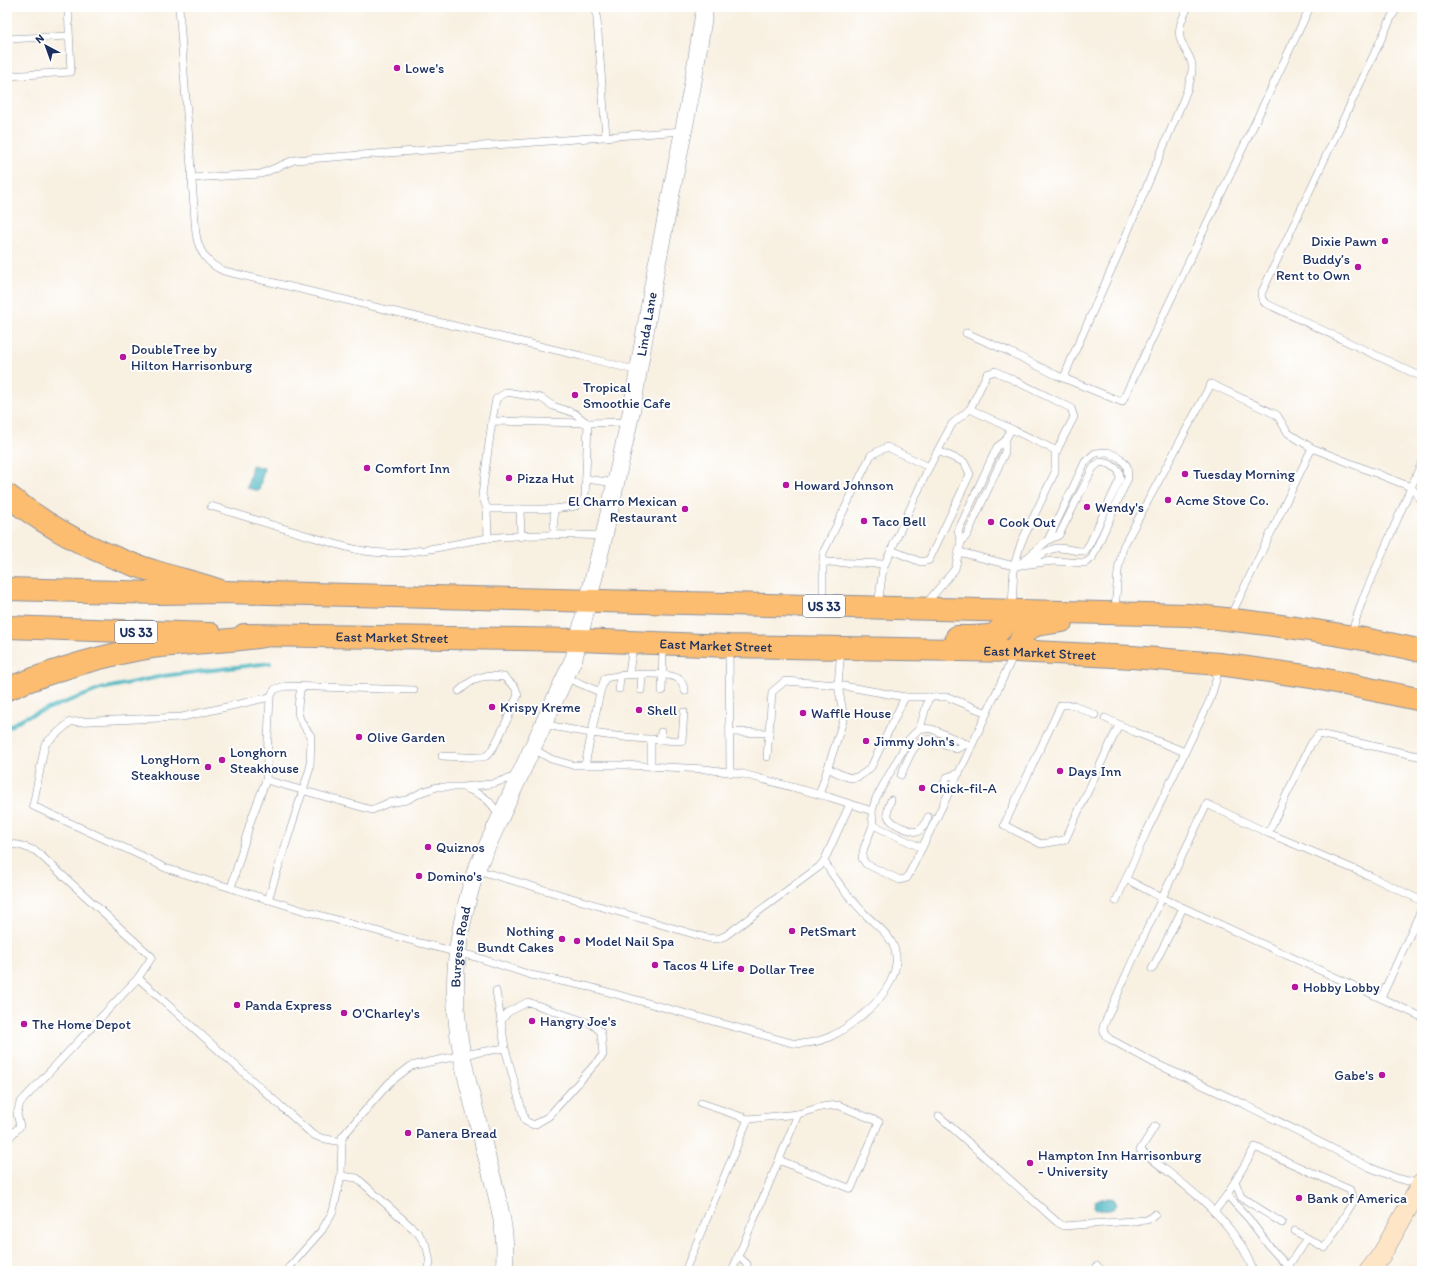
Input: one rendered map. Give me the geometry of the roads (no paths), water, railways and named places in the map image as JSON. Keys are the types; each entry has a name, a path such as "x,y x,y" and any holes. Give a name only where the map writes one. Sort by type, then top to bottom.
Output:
{"highway":[{"path":"7,494 56,529 106,555 223,592"},
{"name":"US 33","path":"7,589 159,593 223,592 1188,615 1229,619 1351,636 1422,651"},
{"path":"919,649 940,637 968,637 994,634 1003,626 1012,611"},
{"path":"1015,651 1026,630 1036,625 1115,613"},
{"name":"East Market Street","path":"7,627 264,636 579,640 729,646 1015,651 1132,657 1219,664 1312,677 1422,700"},
{"path":"7,689 60,669 115,654 172,645 264,636"}],"main road":[{"path":"1369,1271 1382,1254 1422,1183"}],"street":[{"name":"Linda Lane","path":"579,640 629,422 705,7"},
{"name":"Burgess Road","path":"504,1271 505,1241 501,1213 462,1055 456,1002 455,978 457,952 466,901 476,870 574,658 579,640"}],"lane":[{"path":"7,76 71,72 68,7"},
{"path":"179,7 195,223 198,245 207,260 220,269 304,291 638,371"},
{"path":"596,7 606,137"},
{"path":"1064,378 1184,98 1191,76 1192,64 1181,42 1179,29 1188,7"},
{"path":"966,333 1064,378 1122,402 1310,7"},
{"path":"1398,7 1392,16 1261,294 1265,303 1422,377"},
{"path":"7,39 69,36"},
{"path":"191,178 261,174 294,160 683,131"},
{"path":"878,608 883,568 929,467 952,424 970,409 987,374 995,371 1071,408 1074,417 1055,454 1055,472 1021,543 1012,611"},
{"path":"1115,613 1118,571 1122,547 1211,384 1278,415 1288,433 1312,448 1411,487 1422,501"},
{"path":"488,538 487,509 482,495 496,399 507,392 541,398 553,406 574,413 588,423"},
{"path":"970,409 1057,451"},
{"path":"492,421 588,423 629,422"},
{"path":"487,509 554,509 576,506 585,498 588,423"},
{"path":"922,609 954,572 961,542 958,531 997,447 1005,440 1010,429"},
{"path":"823,606 823,553 871,455 887,447 929,467"},
{"path":"1229,619 1312,448"},
{"path":"891,550 921,562 930,560 970,474 964,462 938,451"},
{"path":"959,552 1019,565 1053,561 1085,562 1092,558 1128,478 1126,466 1120,458 1108,452 1096,453 1085,462 1048,540"},
{"path":"1100,462 1110,464 1119,471 1120,479 1090,544 1085,551 1078,552 1058,547 1019,565 1048,540 1058,535 1093,468 1100,462"},
{"path":"1351,636 1362,601 1422,462"},
{"path":"586,479 616,483"},
{"path":"211,506 355,550 372,552 394,553 438,548 488,538 554,535 604,536"},
{"path":"520,509 521,537"},
{"path":"554,509 554,535"},
{"path":"823,562 885,564"},
{"path":"629,674 633,642"},
{"path":"662,691 663,643"},
{"path":"729,646 730,772"},
{"path":"819,795 844,718 838,685 842,647"},
{"path":"928,697 920,728 909,739 903,748 876,798 872,811 873,825 864,848 862,858 866,864 900,880 907,878 959,773 969,745 987,713 1015,651"},
{"path":"1116,901 1210,700 1219,664"},
{"path":"585,765 600,692 605,678 629,674 662,675 677,678 681,681 685,691"},
{"path":"641,690 642,674"},
{"path":"619,689 620,675"},
{"path":"442,756 476,758 485,756 493,748 518,695 515,687 510,681 499,676 478,677 470,681 459,691"},
{"path":"565,677 600,692"},
{"path":"767,757 772,692 785,681 838,685 905,697 948,697 987,713"},
{"path":"231,888 251,820 266,780 270,697 275,689 286,686 301,686 414,690"},
{"path":"268,900 310,768 311,736 301,722 297,712 301,686"},
{"path":"270,697 182,717 70,722 45,744 32,806 165,868 268,900 420,943 494,962 531,974 590,987 792,1043 819,1042 843,1031 873,1006 884,994 895,972 895,954 889,938 846,894 824,861"},
{"path":"828,768 850,778 863,776 871,767 905,697"},
{"path":"1095,715 1074,705 1061,705 1004,825 1042,844 1065,840 1119,725"},
{"path":"543,724 591,734 638,735 652,739 682,741 684,712"},
{"path":"1105,718 1185,752"},
{"path":"920,728 932,729 969,745"},
{"path":"660,740 661,732"},
{"path":"730,732 769,733"},
{"path":"1268,834 1312,744 1319,734 1422,757"},
{"path":"651,766 652,739"},
{"path":"902,775 913,750 920,741 931,739 956,749 969,745"},
{"path":"532,748 542,755 572,765 651,766 730,772 754,777 872,811"},
{"path":"944,784 947,777 959,773"},
{"path":"266,780 372,810 388,803 407,800 422,792 437,787 463,787 491,784 519,775"},
{"path":"463,787 480,794 488,800 494,807 499,818"},
{"path":"891,800 888,810 888,817 893,822 905,829 917,832 924,826 928,817"},
{"path":"476,870 712,939 725,936 819,867 824,861 850,804"},
{"path":"1422,901 1370,876 1268,834 1207,804 1103,1025 1107,1038 1152,1062 1246,1106 1369,1167 1396,1178 1422,1183"},
{"path":"873,825 922,848"},
{"path":"7,844 19,845 36,851 152,957 138,978 20,1103 17,1114 20,1126 7,1140"},
{"path":"1126,879 1183,908 1422,1018"},
{"path":"1152,969 1183,908"},
{"path":"1381,998 1422,908"},
{"path":"138,978 312,1134 321,1138 342,1142"},
{"path":"496,991 504,1048 525,1121 534,1125 549,1116 603,1055 601,1032 592,1024 528,1002 508,1012 501,1020"},
{"path":"286,1271 322,1230 333,1210 341,1176 342,1137 389,1083 411,1066 504,1048"},
{"path":"701,1103 748,1120 798,1114 821,1107 838,1105 879,1122 851,1189 779,1160"},
{"path":"732,1271 798,1114"},
{"path":"939,1116 1056,1222 1063,1226 1147,1220 1155,1214"},
{"path":"685,1271 748,1120"},
{"path":"1155,1126 1140,1150 1190,1190 1231,1230 1247,1255 1253,1271"},
{"path":"1214,1212 1236,1181 1255,1147 1350,1190 1353,1202 1324,1248 1295,1231"},
{"path":"341,1176 357,1178 418,1233 427,1247 430,1263 428,1271"},
{"path":"1236,1181 1241,1198 1282,1223"},
{"path":"1227,1194 1249,1219 1286,1269 1307,1238"},
{"path":"738,1256 747,1264 747,1271"}],"water":[{"path":"252,465 264,468 259,491 247,488"},
{"path":"1110,1198 1114,1199 1117,1204 1116,1207 1111,1210 1095,1209 1095,1201"}],"waterway":[{"path":"7,728 23,718 101,689 163,676 270,663"}],"place":[{"name":"Lowe's","path":"397,68"},
{"name":"Dixie Pawn","path":"1385,241"},
{"name":"Buddy’s Rent to Own","path":"1358,267"},
{"name":"DoubleTree by Hilton Harrisonburg","path":"123,357"},
{"name":"Tropical Smoothie Cafe","path":"575,395"},
{"name":"Comfort Inn","path":"367,468"},
{"name":"Tuesday Morning","path":"1185,474"},
{"name":"Pizza Hut","path":"509,478"},
{"name":"Howard Johnson","path":"786,485"},
{"name":"Acme Stove Co.","path":"1168,500"},
{"name":"Wendy's","path":"1087,507"},
{"name":"El Charro Mexican Restaurant","path":"685,509"},
{"name":"Taco Bell","path":"864,521"},
{"name":"Cook Out","path":"991,522"},
{"name":"Krispy Kreme","path":"492,707"},
{"name":"Shell","path":"639,710"},
{"name":"Waffle House","path":"803,713"},
{"name":"Olive Garden","path":"359,737"},
{"name":"Jimmy John's","path":"866,741"},
{"name":"Longhorn Steakhouse","path":"222,760"},
{"name":"LongHorn Steakhouse","path":"208,767"},
{"name":"Days Inn","path":"1060,771"},
{"name":"Chick-fil-A","path":"922,788"},
{"name":"Quiznos","path":"428,847"},
{"name":"Domino's","path":"419,876"},
{"name":"PetSmart","path":"792,931"},
{"name":"Nothing Bundt Cakes","path":"562,939"},
{"name":"Model Nail Spa","path":"577,941"},
{"name":"Tacos 4 Life","path":"655,965"},
{"name":"Dollar Tree","path":"741,969"},
{"name":"Hobby Lobby","path":"1295,987"},
{"name":"Panda Express","path":"237,1005"},
{"name":"O'Charley's","path":"344,1013"},
{"name":"Hangry Joe's","path":"532,1021"},
{"name":"The Home Depot","path":"24,1024"},
{"name":"Gabe's","path":"1382,1075"},
{"name":"Panera Bread","path":"408,1133"},
{"name":"Hampton Inn Harrisonburg - University","path":"1030,1163"},
{"name":"Bank of America","path":"1299,1198"}]}
